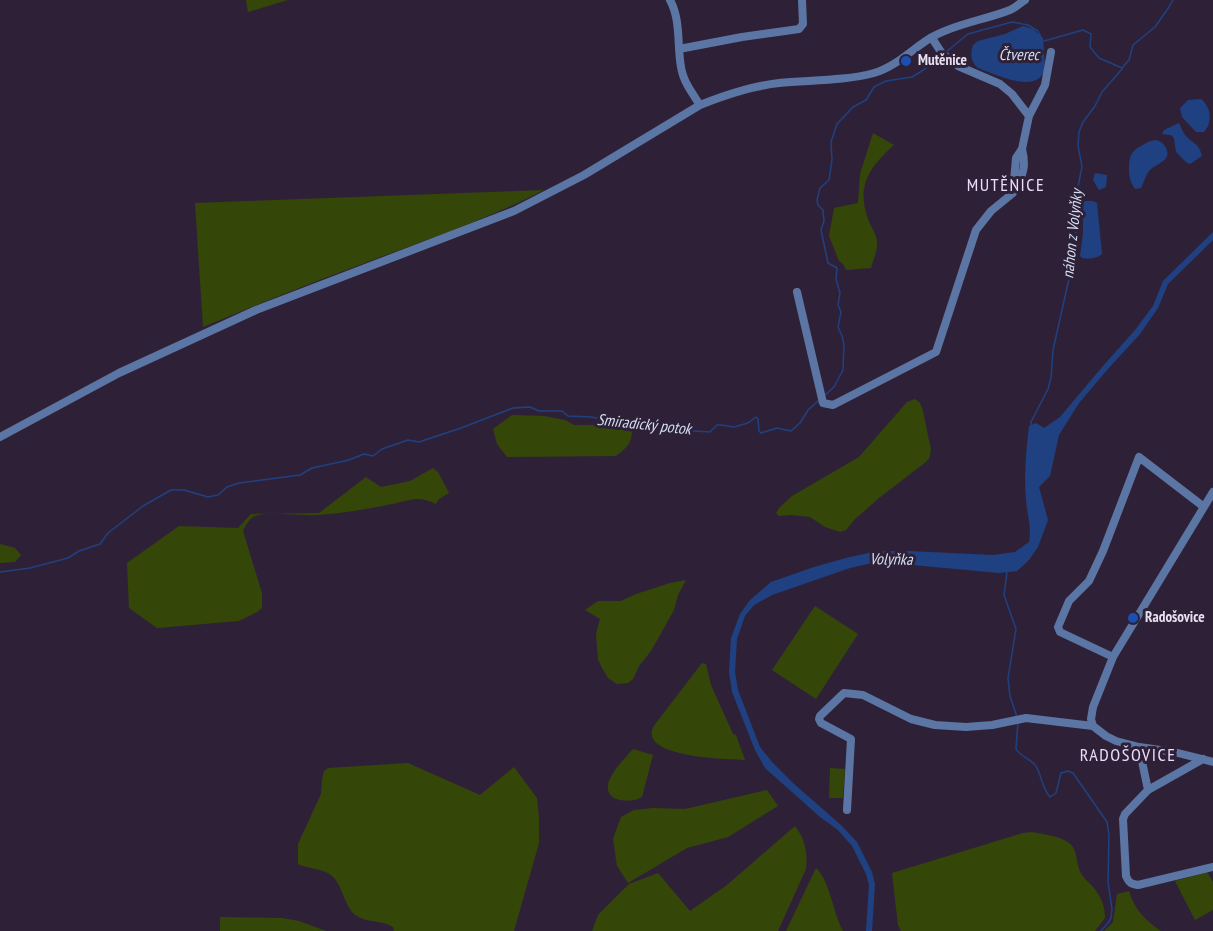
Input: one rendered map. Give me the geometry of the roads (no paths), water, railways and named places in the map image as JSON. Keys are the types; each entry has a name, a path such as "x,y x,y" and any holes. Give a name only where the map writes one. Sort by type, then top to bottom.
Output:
{"street":[{"path":"670,0 677,24 681,69 700,105"},
{"path":"679,49 799,29 803,24 802,0"},
{"path":"0,436 119,372 256,310 514,211 584,176 700,105 738,91 777,83 876,73 954,27 1011,9 1025,0"},
{"path":"932,38 943,54 957,66 1000,84 1012,94 1029,116"},
{"path":"797,292 823,403 833,405 936,352 976,230 991,211 1013,193 1016,158 1022,149 1029,116 1045,85 1051,51"},
{"path":"1113,657 1060,632 1058,627 1069,601 1089,581 1139,457 1204,507"},
{"path":"1093,726 1091,719 1093,707 1113,657 1213,492"},
{"path":"847,810 851,739 821,723 819,719 844,693 863,695 911,719 935,725 992,725 1026,718 1093,726 1116,741 1213,762"},
{"path":"1139,747 1148,790"},
{"path":"1203,759 1148,790 1125,814 1123,819 1126,876 1128,882 1138,885 1213,867"}],"water":[{"name":"Čtverec","path":"1023,26 1033,29 1043,38 1045,68 1041,76 1034,81 1016,81 976,66 972,58 973,45 978,41 1005,34"},
{"path":"1201,99 1207,106 1210,119 1204,132 1196,132 1182,117 1180,108 1188,100"},
{"path":"1179,123 1185,135 1195,144 1202,156 1190,164 1176,152 1174,138 1171,135 1162,134 1164,130"},
{"path":"1155,140 1164,145 1167,156 1149,172 1141,188 1135,189 1129,176 1131,156 1137,148"},
{"path":"1095,173 1107,175 1106,187 1099,190 1093,180"},
{"path":"1085,201 1097,203 1102,254 1092,258 1080,256 1083,203"},
{"name":"Volyňka","path":"1213,232 1213,240 1168,284 1158,308 1140,334 1079,403 1059,435 1050,476 1039,487 1048,520 1038,547 1017,571 999,573 872,563 850,568 772,595 754,605 745,616 737,639 735,672 738,690 760,747 793,783 857,842 872,872 875,884 872,931 866,931 869,885 852,846 838,830 765,768 755,750 732,692 729,672 731,638 740,614 750,600 771,582 846,558 877,551 993,555 1015,552 1029,542 1030,526 1025,481 1029,426 1036,423 1044,428 1060,417 1135,330 1153,306 1163,281"}],"waterway":[{"name":"Smiradický potok","path":"1044,41 1083,30 1091,34 1090,47 1099,58 1122,68 1129,60 1133,45 1155,27 1173,0"},
{"name":"Smiradický potok","path":"946,52 968,34 1012,22 1028,25 1038,31 1041,37"},
{"name":"Smiradický potok","path":"824,396 834,387 843,370 844,345 838,327 841,312 838,305 840,293 836,279 837,268 828,263 821,230 824,221 823,210 817,200 820,188 829,180 832,160 831,142 837,124 853,107 866,100 874,87 886,81 912,77 942,55"},
{"name":"náhon z Volyňky","path":"1031,426 1051,378 1053,350 1073,261 1077,219 1076,196 1082,167 1078,146 1079,132 1102,92 1122,69"},
{"name":"Smiradický potok","path":"0,572 30,568 68,558 79,551 100,544 108,533 143,506 171,490 184,490 208,497 218,495 227,487 239,483 300,475 312,468 349,460 364,454 373,456 382,449 408,440 419,442 513,408 530,407 539,411 562,411 568,416 591,417 648,428 710,432 717,425 734,427 748,423 756,417 761,433 777,428 791,431 818,401"},
{"path":"1007,572 1004,595 1016,629 1008,678 1010,696 1017,717"},
{"path":"1018,721 1016,749 1035,765 1050,797 1056,793 1061,773 1068,771 1073,773 1107,822 1108,882 1112,909 1111,918 1101,931"}],"place":[{"name":"Mutěnice","path":"906,61"},
{"name":"Radošovice","path":"1133,618"}],"district":[{"name":"MUTĚNICE","path":"1006,186"},
{"name":"RADOŠOVICE","path":"1128,756"}]}
